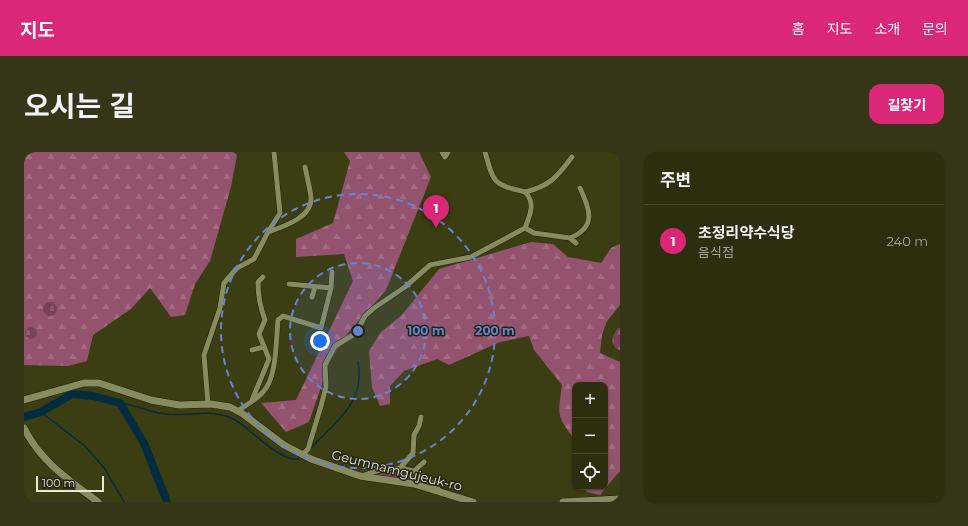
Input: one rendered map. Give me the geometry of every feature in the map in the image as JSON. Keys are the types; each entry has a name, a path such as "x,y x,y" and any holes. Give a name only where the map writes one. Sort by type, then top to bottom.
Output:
{"main road":[{"name":"Geumnamgujeuk-ro","path":"24,400 84,383 99,383 151,400 179,405 208,404 230,407 238,411 284,445 302,455 341,471 362,476 414,484 473,502"},
{"path":"24,428 34,446 50,465 98,502"},
{"path":"563,502 620,498"}],"street":[{"path":"208,404 204,355 220,308 224,283 237,268 254,259 280,213 274,152"},
{"path":"442,152 445,157 448,152"},
{"path":"302,455 308,449 323,400 326,387 325,365 335,346 353,335 365,316 405,287 430,264 471,257 525,228 532,209 529,196 525,192 501,186 493,177 486,152"},
{"path":"525,192 548,184 557,177 572,157"},
{"path":"268,232 290,224 309,208 311,199 305,167"},
{"path":"525,228 534,233 570,238 578,235 590,217 587,202 580,188"},
{"path":"570,238 576,243"},
{"path":"238,411 266,388 272,373 278,320 283,316 321,328 331,288 332,272"},
{"path":"251,401 269,359 259,334 265,320 260,307 258,294 258,282 263,277"},
{"path":"289,284 331,288"},
{"path":"312,297 314,287"},
{"path":"252,350 264,347"},
{"path":"400,468 413,453 414,435 419,426 421,417"},
{"path":"414,471 424,462"},
{"path":"362,476 371,472 400,468 414,471 432,481 440,491"}],"green space":[{"path":"24,152 233,152 237,155 231,187 210,261 195,284 185,315 171,317 150,288 131,309 93,335 87,361 68,366 24,365"},
{"path":"344,152 419,152 431,177 386,290 348,333 330,361 309,422 286,432 261,403 296,400 353,281 344,254 296,257 296,239 333,223 350,161"},
{"path":"531,242 553,244 568,257 601,263 611,248 620,244 620,305 607,321 602,335 600,353 620,362 620,472 608,485 608,382 572,382 572,436 561,420 559,409 562,385 534,350 529,336 500,342 449,365 437,359 404,371 390,386 390,404 380,406 372,387 369,351 381,332 401,316 439,269"},
{"path":"47,302 53,302 57,306 57,312 53,316 47,316 43,312 43,306"},
{"path":"29,327 33,327 37,333 33,339 29,339 25,335 25,331"},
{"path":"618,328 620,328 620,350 616,349 612,341"},
{"path":"399,470 413,473 430,484 374,475"},
{"path":"585,490 604,490 600,495 587,492"}],"waterway":[{"path":"312,447 347,410 353,399 358,388 358,362"},
{"path":"24,417 41,412 72,394 93,396 120,403 144,443 167,502"},
{"path":"120,403 132,405 153,412 174,415 202,413 220,414 237,421 267,445 284,456 292,459 299,459"},
{"path":"41,412 86,447 105,469 124,502"}],"place":[{"name":"초정리약수식당","path":"436,228"}]}
